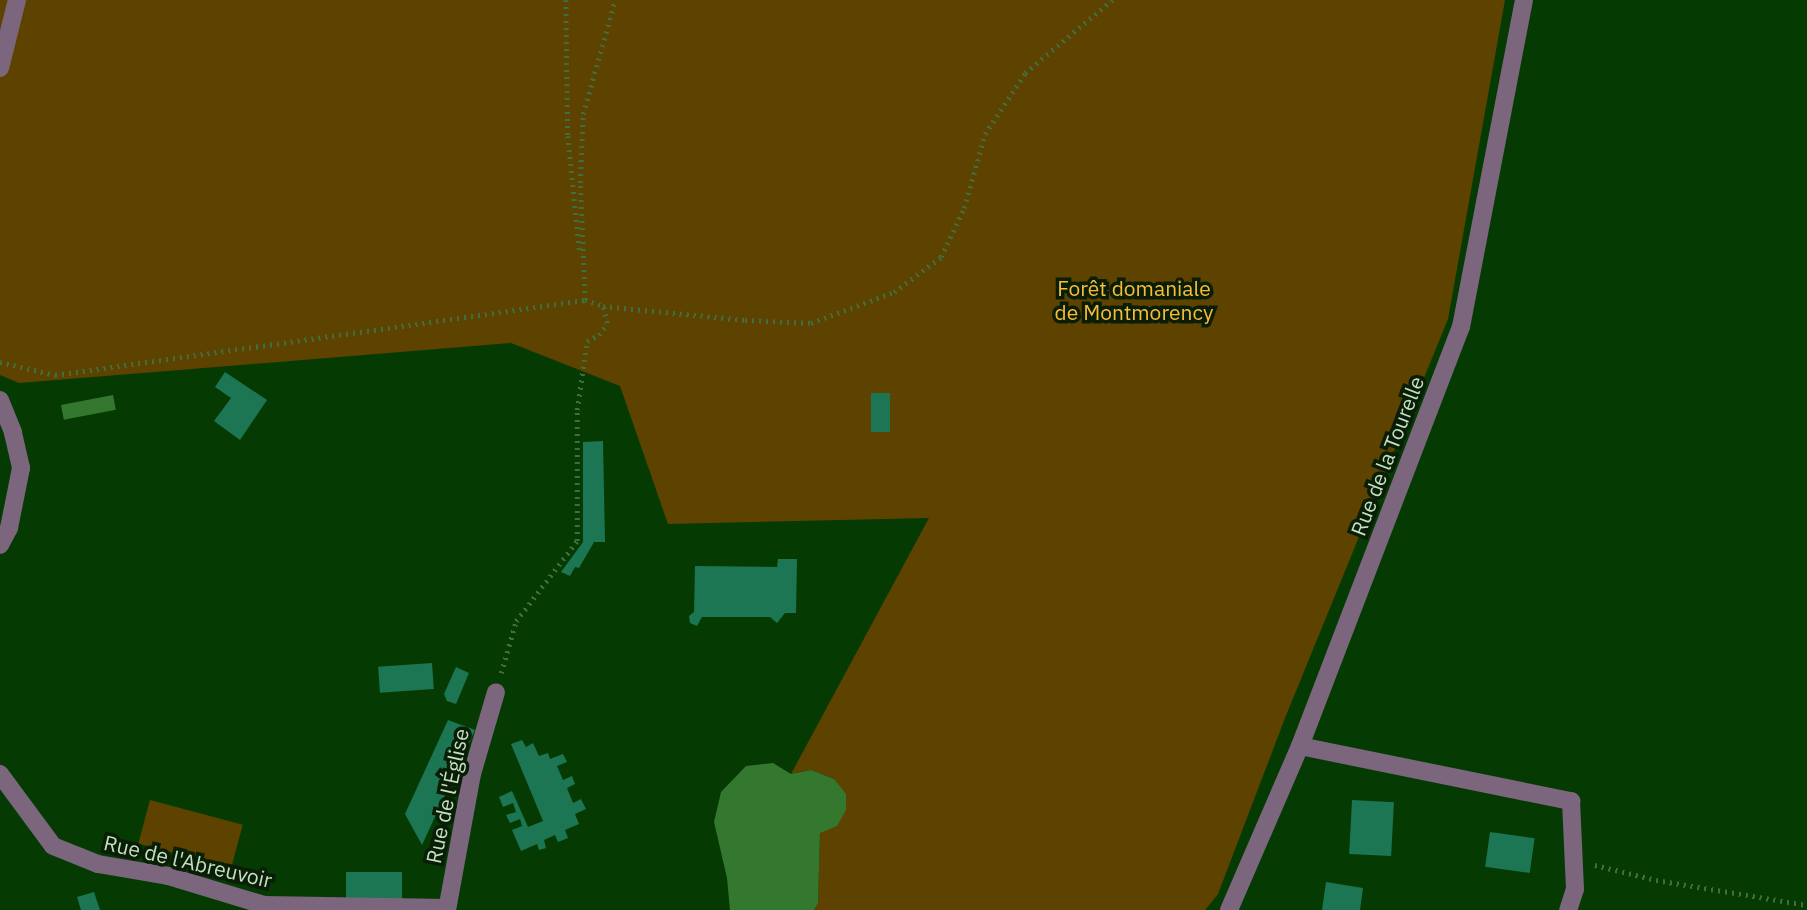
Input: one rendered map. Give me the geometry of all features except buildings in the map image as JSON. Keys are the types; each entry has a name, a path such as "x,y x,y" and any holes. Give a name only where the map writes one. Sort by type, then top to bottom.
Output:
{"street":[{"path":"0,68 17,0"},
{"name":"Rue de la Tourelle","path":"1229,910 1300,746 1461,327 1524,0"},
{"path":"0,400 22,468 11,521 0,545"},
{"name":"Rue de l'Église","path":"447,909 472,774 496,692"},
{"path":"1300,746 1572,801 1575,889 1568,910"},
{"name":"Rue de l'Abreuvoir","path":"0,774 52,846 98,864 168,876 264,905 447,909"}],"path":[{"path":"566,0 568,136 584,300"},
{"path":"584,300 580,183 583,114 615,0"},
{"path":"0,362 55,375 584,300 603,306 745,320 811,323 894,292 941,257 964,208 985,134 1025,73 1112,0"},
{"path":"496,692 516,621 577,541 577,410 587,341 599,335 607,323 603,306"},
{"path":"1574,860 1656,880 1807,905"}],"green space":[{"name":"Forêt domaniale de Montmorency","path":"0,0 1505,0 1448,319 1285,718 1218,894 1205,910 814,910 818,903 820,833 834,779 811,770 791,774 929,518 668,524 620,386 511,343 19,383 0,375"},
{"path":"150,800 243,825 231,868 138,843"}],"shaded area":[{"path":"113,395 116,410 64,420 61,405"},
{"path":"773,763 791,774 811,770 834,779 846,794 846,810 837,826 820,833 818,903 814,910 730,910 727,878 714,822 721,792 746,766"}]}
